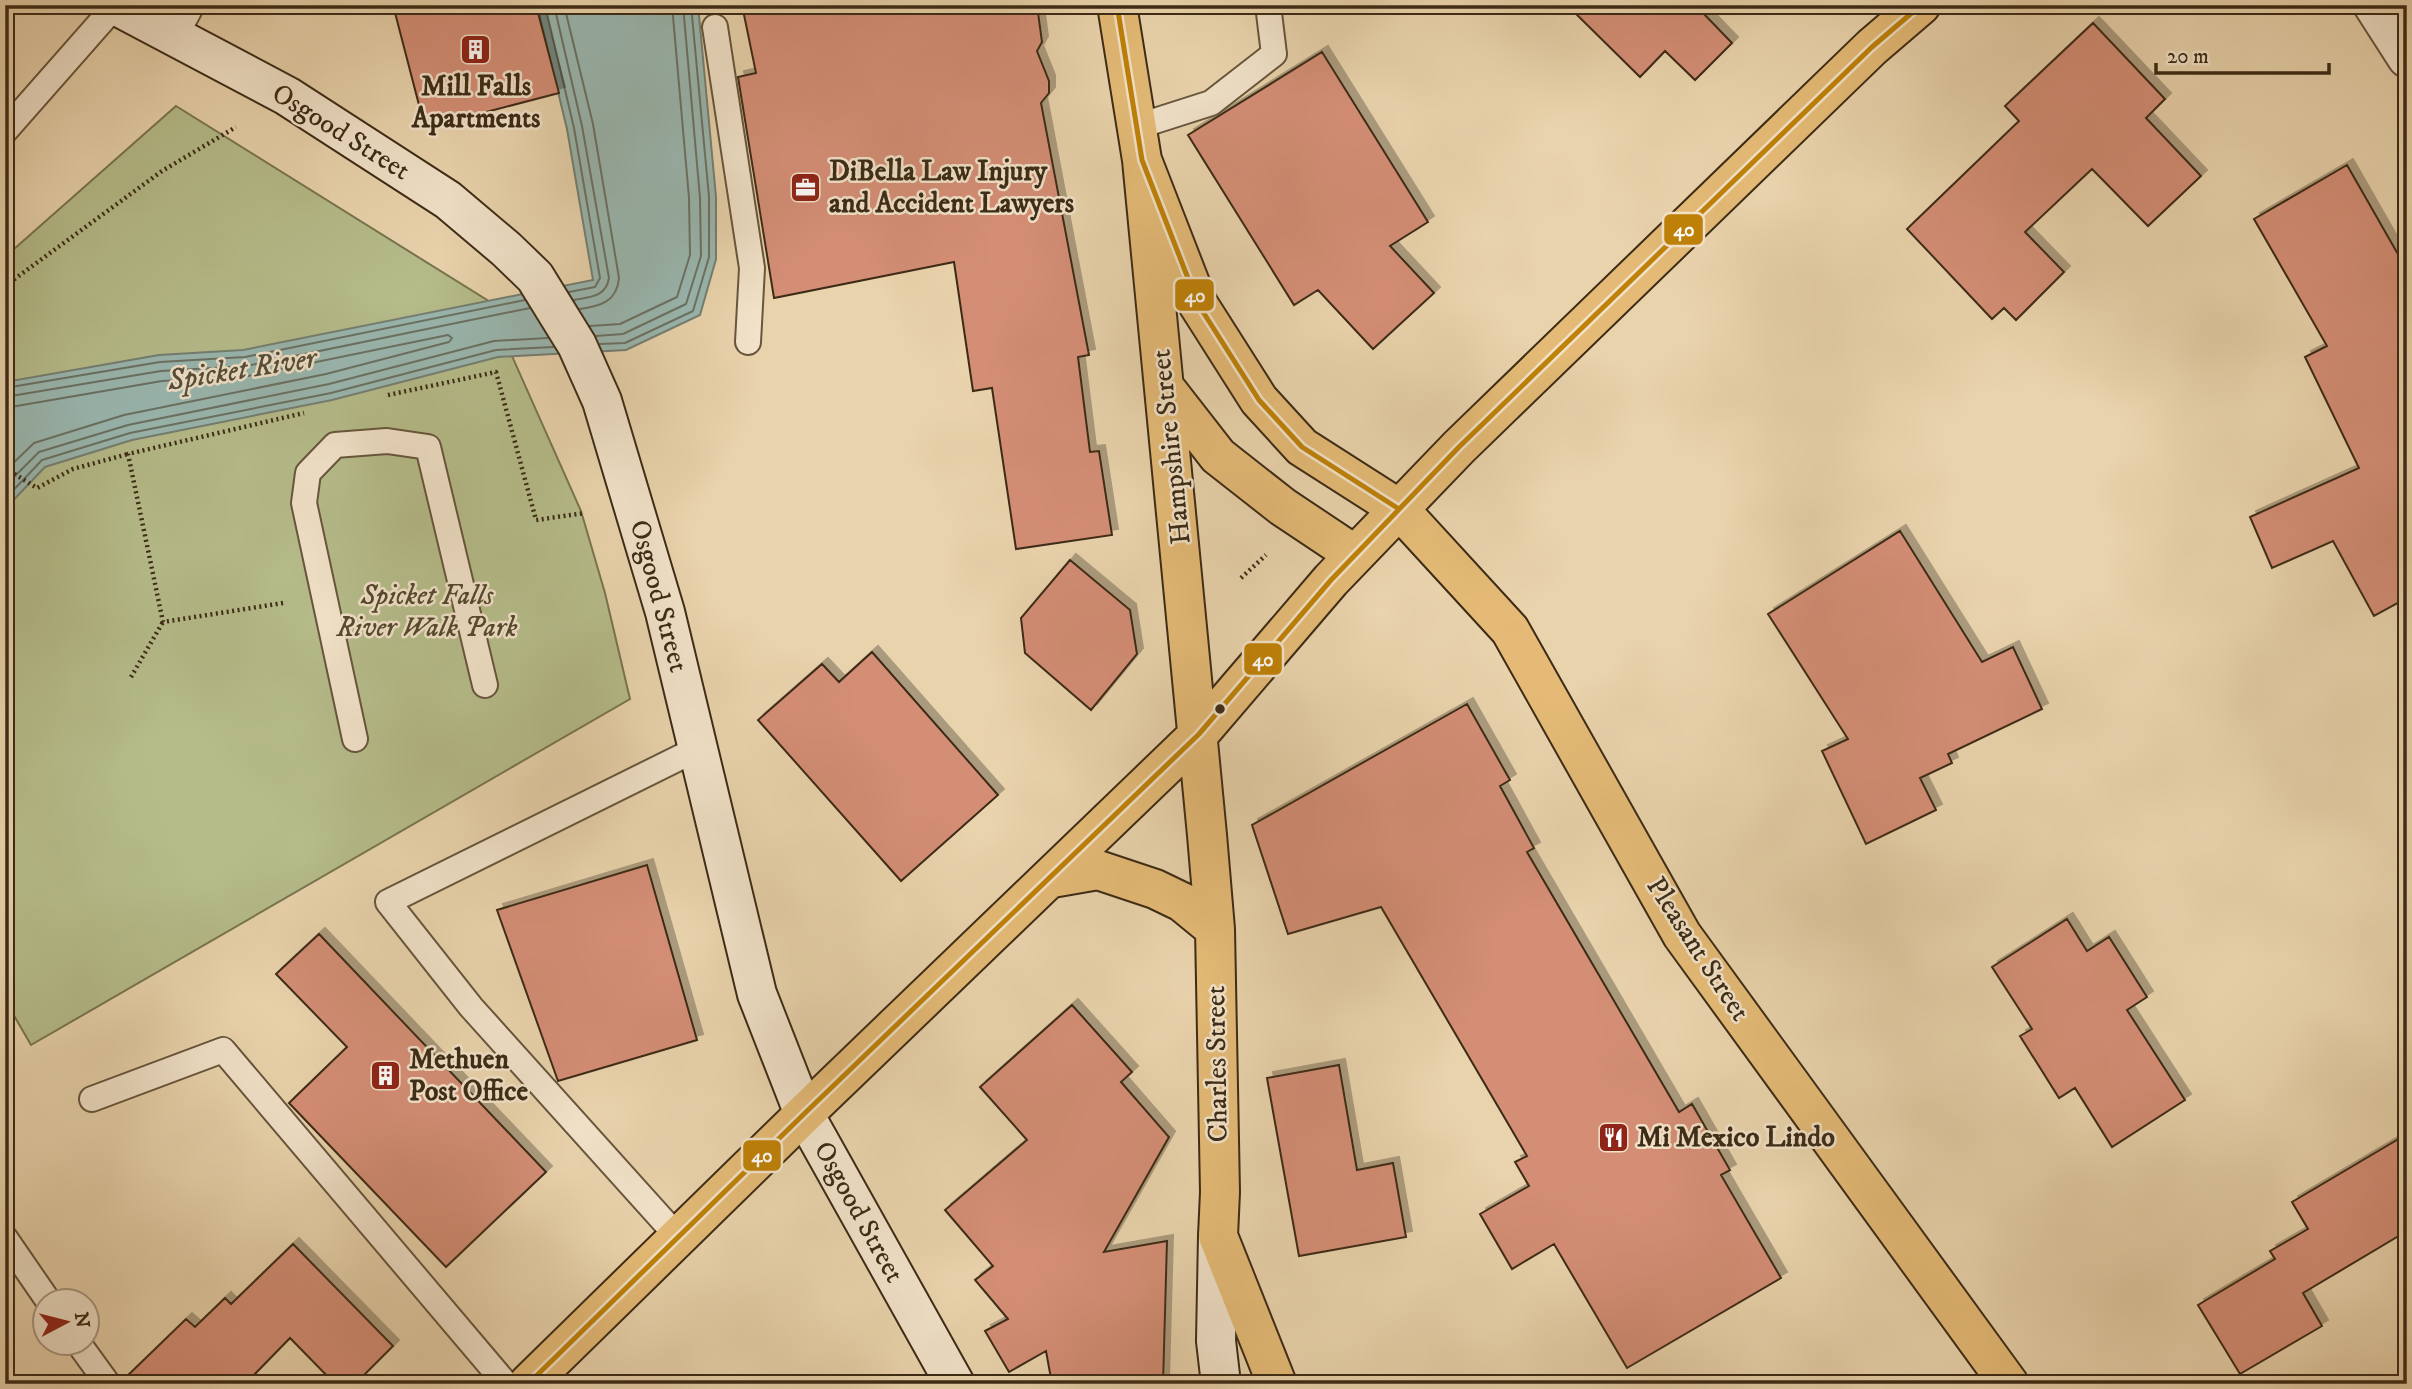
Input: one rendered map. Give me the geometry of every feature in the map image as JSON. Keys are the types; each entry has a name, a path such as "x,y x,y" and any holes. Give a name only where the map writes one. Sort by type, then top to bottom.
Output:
{"main road":[{"name":"Osgood Street","path":"115,5 183,21 287,96 448,200 535,277 577,345 602,401 665,612 757,994 804,1114 955,1384"},
{"name":"Hampshire Street","path":"1117,5 1139,144 1199,734"},
{"path":"528,1384 1199,734 1355,555 1458,447 1872,47 1921,5"},
{"path":"2373,5 2407,58"},
{"name":"Hampshire Street","path":"1139,144 1198,304 1259,400 1302,447 1399,509"},
{"path":"1165,388 1218,456 1283,506 1355,555"},
{"name":"Pleasant Street","path":"1399,509 1510,630 1682,935 2009,1384"},
{"name":"Charles Street","path":"1199,734 1215,929 1220,1192 1218,1236 1277,1384"},
{"path":"1052,877 1098,870 1155,889 1182,902 1215,929"},
{"path":"1218,1236 1216,1342 1221,1384"}],"lane":[{"path":"5,131 115,5"},
{"path":"1139,144 1211,103 1274,54 1268,5"},
{"path":"715,27 752,268 748,342"},
{"path":"355,739 304,503 308,473 335,445 387,440 428,447 485,685"},
{"path":"678,1237 471,1007 388,901 699,748"},
{"path":"92,1100 223,1050 506,1384"},
{"path":"5,1238 40,1288"},
{"path":"89,1358 107,1384"}],"path":[{"path":"5,286 162,172 287,96"},
{"path":"374,398 495,372 536,520 635,507"},
{"path":"5,468 37,488 73,469 308,412"},
{"path":"128,454 163,622 131,677"},
{"path":"163,622 323,597"}],"green space":[{"name":"Spicket Falls River Walk Park","path":"176,106 487,300 581,511 605,593 630,699 31,1045 5,1000 5,257"}],"water":[{"name":"Spicket River","path":"537,5 698,5 716,197 716,259 700,315 626,350 498,357 332,400 132,440 45,467 5,509 5,382 159,355 243,350 593,280 567,129"}],"building":[{"name":"Mill Falls Apartments","path":"393,5 536,5 559,93 425,128"},
{"path":"742,5 1037,5 1042,42 1037,51 1049,81 1049,93 1041,103 1089,355 1078,357 1090,452 1099,451 1112,535 1016,549 992,388 973,391 954,262 774,298 738,77 756,73"},
{"path":"1567,5 1709,5 1702,12 1732,43 1695,80 1665,51 1640,77"},
{"path":"2093,23 2165,99 2146,118 2201,176 2148,226 2092,169 2025,232 2064,272 2016,320 2004,308 1992,319 1907,229 2019,121 2005,106"},
{"path":"1322,52 1428,222 1390,246 1434,293 1373,349 1318,290 1294,305 1188,135"},
{"path":"2347,165 2407,270 2407,598 2374,616 2333,541 2272,568 2250,517 2359,468 2305,357 2327,346 2254,219"},
{"path":"1900,531 1982,662 2013,647 2042,709 1948,754 1952,763 1920,778 1936,810 1866,844 1822,751 1848,739 1768,614"},
{"path":"1070,560 1130,610 1137,654 1091,710 1025,653 1021,618"},
{"path":"872,652 998,795 901,881 758,720 822,664 839,682"},
{"name":"Mi Mexico Lindo","path":"1467,704 1510,780 1500,786 1534,848 1527,852 1679,1112 1692,1104 1730,1170 1721,1175 1781,1278 1627,1368 1554,1244 1512,1269 1480,1214 1529,1186 1515,1162 1527,1156 1381,907 1288,934 1252,825"},
{"path":"647,865 697,1040 558,1081 497,910"},
{"path":"2067,919 2087,951 2109,937 2147,997 2127,1010 2185,1100 2112,1147 2075,1088 2059,1098 2020,1036 2032,1029 1992,967"},
{"name":"Methuen Post Office","path":"319,934 546,1172 446,1267 289,1103 347,1047 276,974"},
{"path":"1072,1005 1132,1072 1121,1082 1169,1137 1104,1252 1167,1241 1163,1384 1052,1384 1046,1351 1009,1372 985,1331 1008,1319 975,1280 993,1266 945,1210 1027,1140 980,1087"},
{"path":"1339,1065 1357,1170 1393,1163 1406,1237 1299,1256 1267,1078"},
{"path":"2407,1134 2407,1231 2303,1293 2322,1326 2240,1374 2198,1305 2275,1259 2270,1251 2308,1229 2292,1202"},
{"path":"293,1244 393,1346 355,1384 335,1384 290,1338 245,1384 123,1384 122,1381 186,1319 195,1327 225,1298 231,1304"}],"transit line":[{"name":"40","path":"1117,5 1142,160 1198,304 1259,400 1302,447 1399,509"},
{"name":"40","path":"528,1384 1199,734 1331,580 1459,447 1872,47 1921,5"}],"place":[{"name":"Mill Falls Apartments","path":"476,49"},
{"name":"DiBella Law Injury and Accident Lawyers","path":"806,187"},
{"name":"Methuen Post Office","path":"386,1075"},
{"name":"Mi Mexico Lindo","path":"1614,1137"}]}
